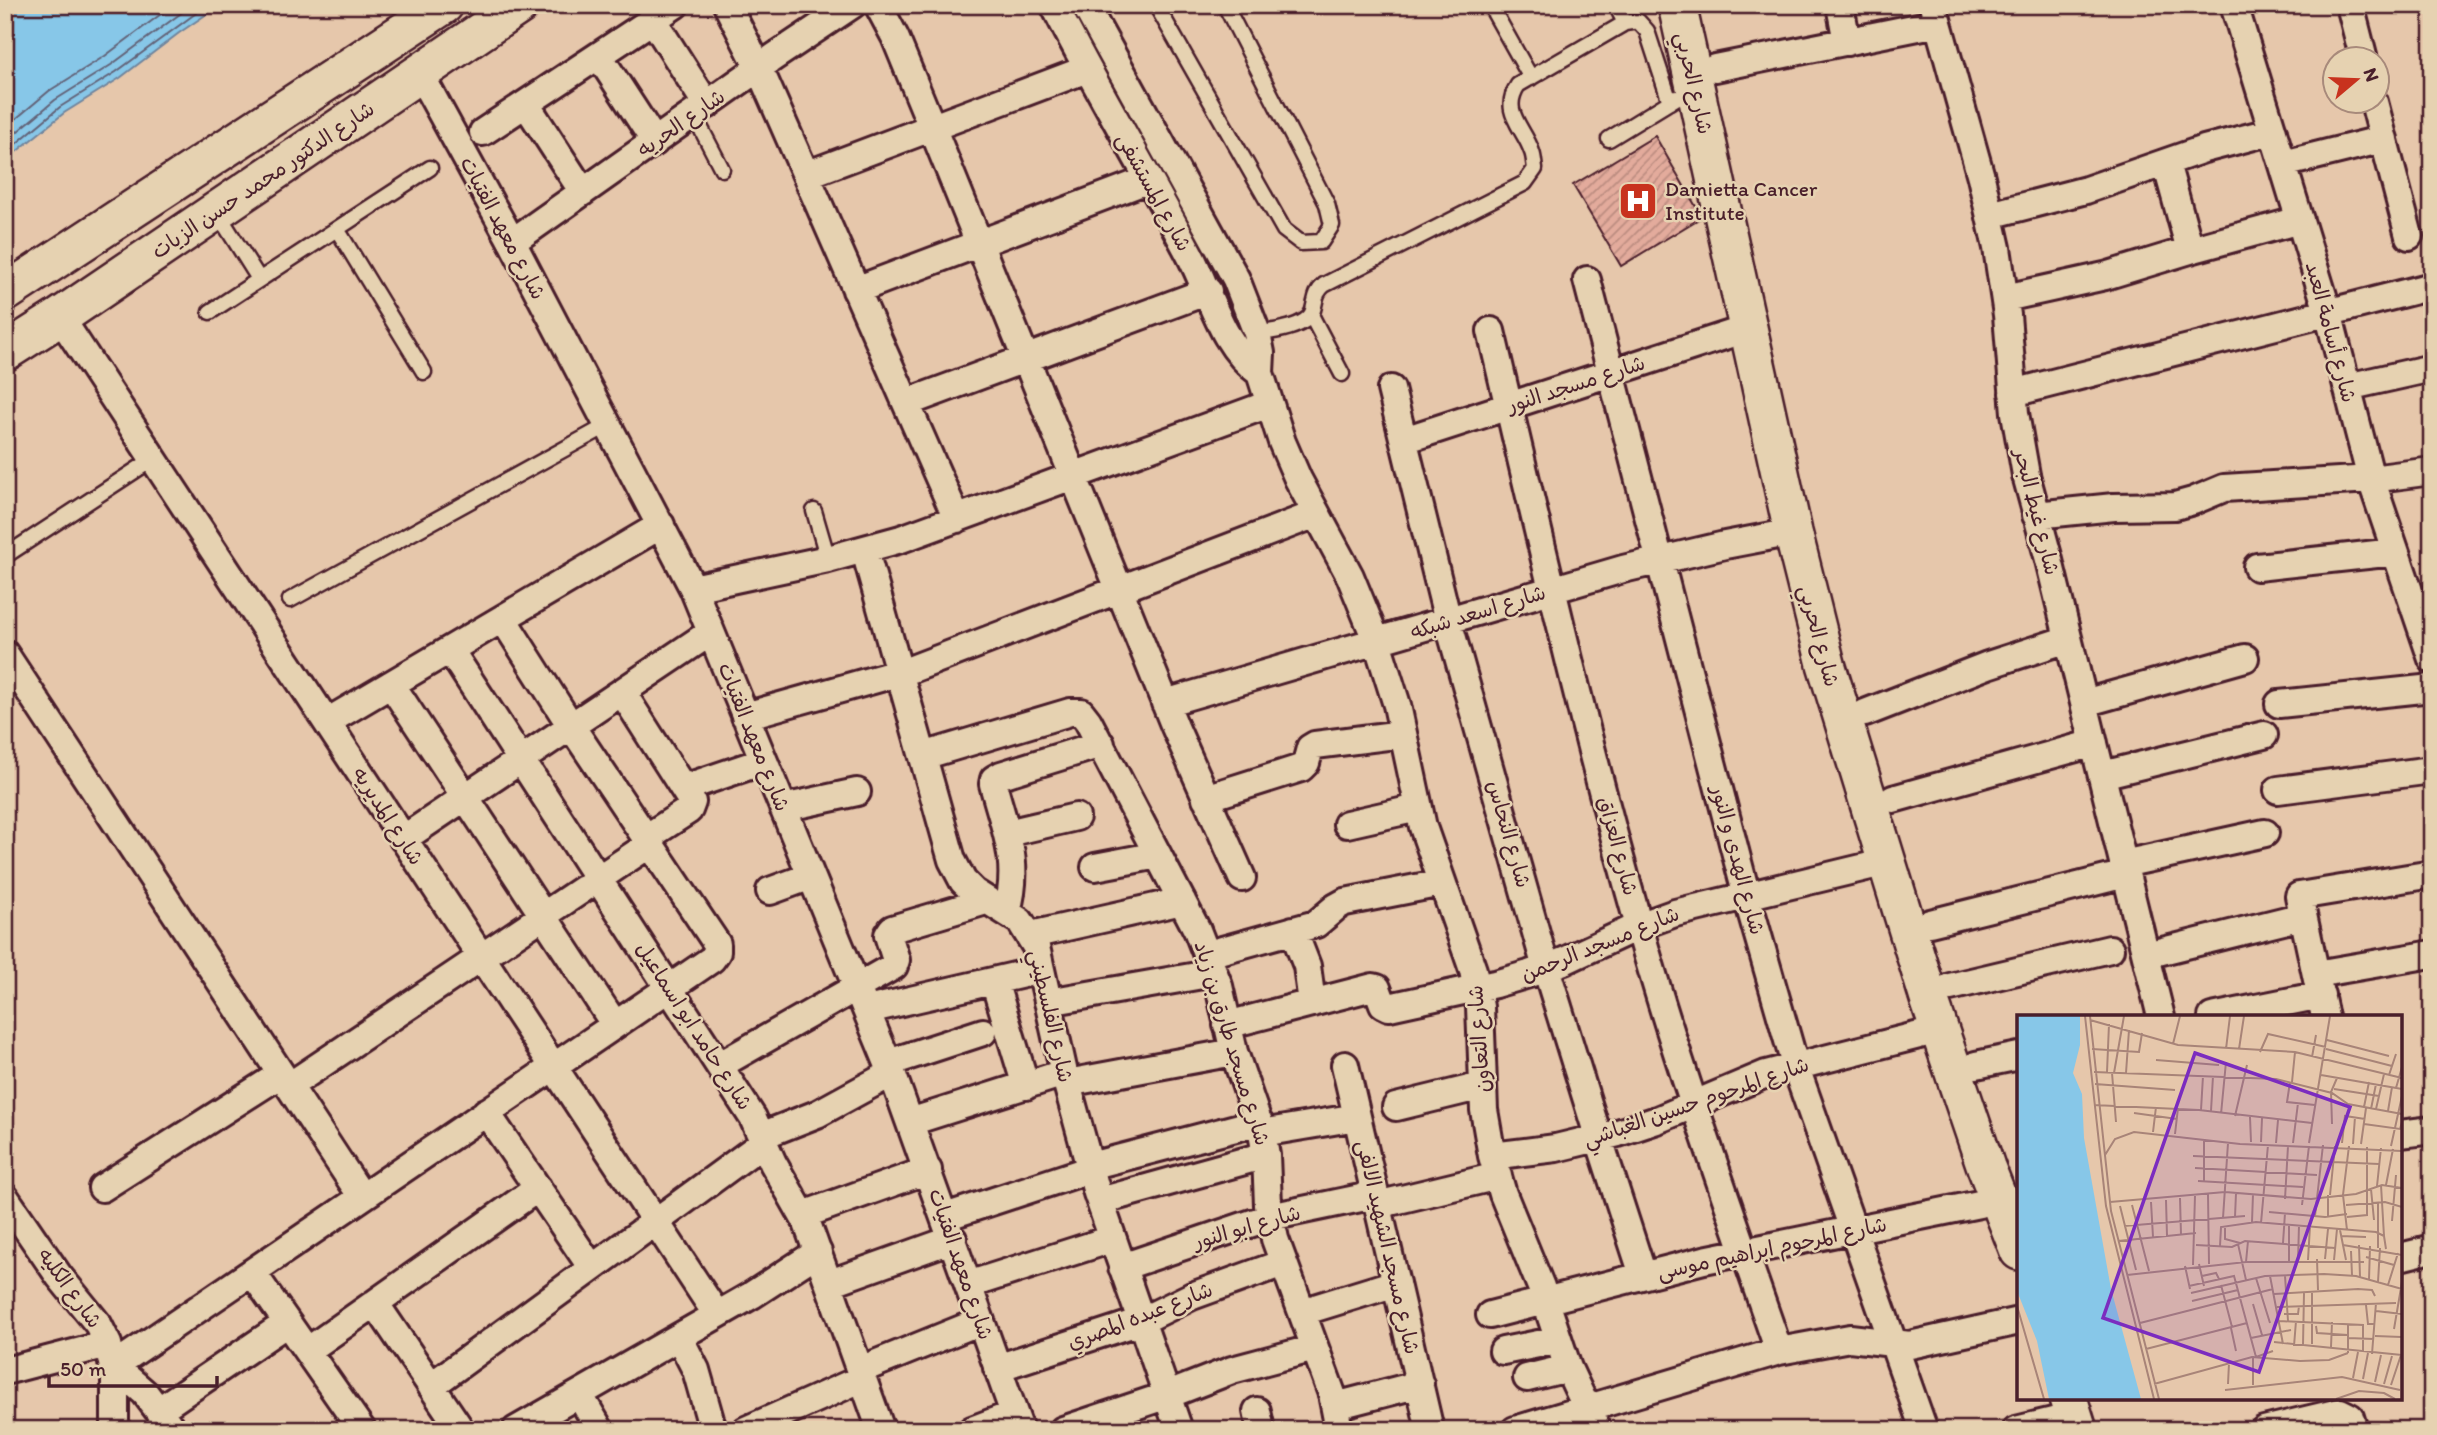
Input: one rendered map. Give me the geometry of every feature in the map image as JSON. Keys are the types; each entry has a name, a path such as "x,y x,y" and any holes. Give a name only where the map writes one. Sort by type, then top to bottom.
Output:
{"street":[{"path":"5,292 443,5"},
{"name":"شارع الدكتور محمد حسن الزيات","path":"5,352 520,5"},
{"path":"483,132 675,5"},
{"path":"727,5 759,68 957,519"},
{"name":"شارع الحريه","path":"512,242 759,68 813,16 852,5"},
{"path":"878,5 895,37 932,127 1165,704 1242,878"},
{"name":"شارع المستشفى","path":"1054,5 1208,291 1232,345 1261,373"},
{"name":"شارع المستشفى","path":"1084,5 1236,279 1257,333 1261,373 1269,404 1294,469 1350,576 1377,642"},
{"name":"شارع الحربي","path":"1676,5 1793,532 1836,700 1887,862 1918,909 1950,986 1976,1065 2009,1193 2017,1239"},
{"name":"شارع الحربي","path":"1701,5 1693,86 1812,511 1865,713 1893,799 1918,909 1939,1030 2009,1193"},
{"path":"1840,5 1847,41"},
{"path":"2350,5 2360,46"},
{"name":"شارع أسامة العبد","path":"2237,6 2328,312 2371,479 2432,659"},
{"path":"1693,86 1936,14"},
{"name":"شارع غيط البحر","path":"1936,14 1990,215 2005,298 2021,454 2161,1015"},
{"path":"653,20 700,110"},
{"path":"599,56 655,142"},
{"path":"806,175 1087,69"},
{"name":"شارع معهد الفتيات","path":"420,74 512,242 693,588 911,1122 1017,1422"},
{"path":"526,104 583,192"},
{"path":"2378,116 2409,236"},
{"path":"1990,215 2086,190 2221,144 2273,131"},
{"path":"2283,164 2384,139"},
{"path":"2166,163 2190,250"},
{"path":"856,290 1147,180"},
{"path":"2005,298 2105,276 2300,220"},
{"name":"شارع الهدى و النور","path":"1587,280 1748,897 1796,1065 1924,1430"},
{"path":"2014,393 2432,286"},
{"path":"906,403 1208,291"},
{"name":"شارع المديريه","path":"60,317 716,1315"},
{"name":"شارع مسجد النور","path":"1404,440 1749,328"},
{"name":"شارع العزاق","path":"1491,331 1552,590 1639,926 1694,1104 1779,1351"},
{"path":"2347,387 2432,368"},
{"name":"شارع النحاس","path":"1391,389 1448,621 1546,968 1643,1275"},
{"path":"693,588 864,551 1269,404"},
{"path":"2036,515 2083,509 2181,505 2230,487 2371,479 2432,471"},
{"path":"745,716 900,673 1316,514"},
{"path":"327,722 661,525"},
{"name":"شارع اسعد شبكه","path":"1165,704 1660,560 1793,532"},
{"name":"شارع الفلسطيني","path":"864,551 956,868 968,887 1020,920 1036,947 1065,1078 1090,1168 1178,1430"},
{"path":"2257,567 2395,552"},
{"path":"5,1371 111,1355 252,1272 712,959 718,948 503,619"},
{"path":"403,839 710,632"},
{"path":"1865,713 1988,664 2068,639"},
{"name":"شارع التعاون","path":"1377,642 1390,677 1418,808 1468,953 1477,988 1482,1086 1487,1133 1495,1166 1568,1368 1592,1419"},
{"name":"شارع حامد ابو اسماعيل","path":"450,650 743,1100 778,1173 803,1214 881,1430"},
{"path":"5,654 362,1197"},
{"path":"2084,703 2245,658"},
{"path":"391,684 615,1025"},
{"path":"2279,704 2432,688"},
{"path":"102,1188 285,1080 481,957 598,878 691,808 692,800 622,692"},
{"name":"شارع مسجد طارق بن زياد","path":"923,756 1075,711 1085,716 1182,901 1211,963 1234,1052 1262,1137 1270,1217 1283,1263 1315,1348 1337,1418"},
{"path":"1206,798 1301,768 1307,763 1308,750 1312,746 1403,734"},
{"path":"2102,775 2264,735"},
{"path":"1893,799 2094,743"},
{"path":"862,998 895,964 888,935 892,929 997,906 1012,890 1014,868 993,784 997,776 1101,744"},
{"path":"684,788 764,761"},
{"path":"2278,790 2432,770"},
{"path":"783,808 857,792"},
{"path":"1347,824 1418,808"},
{"path":"1007,833 1076,817"},
{"path":"1918,909 2124,869 2265,832"},
{"path":"1095,867 1158,855"},
{"name":"شارع مسجد الرحمن","path":"1312,1003 1373,987 1377,988 1383,1003 1389,1007 1477,988 1546,968 1639,926 1693,908 1887,862"},
{"path":"2146,955 2301,906 2432,874"},
{"path":"770,891 811,876"},
{"path":"1048,1002 1211,963 1293,930 1316,924 1346,902 1442,883"},
{"path":"1031,935 1182,901"},
{"path":"2301,906 2321,995"},
{"path":"1227,1025 1312,1003 1307,965 1293,930"},
{"path":"1950,986 2110,949"},
{"path":"2222,1015 2321,995 2432,954"},
{"path":"720,1065 862,998 994,981 1041,970"},
{"path":"994,981 1026,1086"},
{"name":"شارع المرحوم حسين الغباشي","path":"1376,1200 1535,1152 1598,1139 1657,1120 1737,1084 1796,1065 1939,1030"},
{"path":"431,1386 655,1222 762,1139 817,1114 890,1068 984,1032"},
{"path":"911,1122 1026,1086 1234,1052"},
{"path":"1976,1065 2017,1056"},
{"name":"شارع مسجد الشهيد الالفى","path":"1345,1065 1430,1430"},
{"path":"1396,1107 1482,1086"},
{"path":"486,1112 592,1268"},
{"path":"830,1283 949,1228 1090,1168 1357,1117"},
{"path":"2402,1134 2432,1130"},
{"path":"1100,1200 1262,1137"},
{"path":"803,1214 928,1170"},
{"path":"307,1351 538,1188"},
{"name":"شارع المرحوم ابراهيم موسى","path":"1490,1315 1643,1275 1854,1230 2009,1193"},
{"name":"شارع الكليه","path":"5,1197 60,1276 98,1324 111,1355 115,1430"},
{"name":"شارع ابو النور","path":"1122,1266 1270,1217 1376,1200"},
{"path":"968,1285 1112,1239"},
{"path":"2402,1256 2432,1249"},
{"path":"525,1427 779,1279 818,1252"},
{"name":"شارع عبده المصري","path":"996,1368 1141,1321 1192,1296 1283,1263"},
{"path":"252,1272 358,1428"},
{"path":"1302,1312 1396,1283"},
{"path":"375,1303 461,1430"},
{"path":"746,1430 981,1321"},
{"path":"1515,1430 1592,1419 1779,1351 1850,1338 1873,1339 1893,1344 1918,1344 2017,1321"},
{"path":"111,1355 166,1420 287,1323"},
{"path":"679,1337 702,1387 713,1430"},
{"path":"1503,1351 1558,1340"},
{"path":"1063,1430 1168,1395 1232,1370 1315,1348"},
{"path":"1527,1377 1568,1368"},
{"path":"1337,1418 1420,1384"},
{"path":"579,1394 600,1430"},
{"path":"2264,1430 2340,1412 2348,1415 2354,1430"},
{"path":"2016,1430 2083,1414"},
{"path":"972,1430 1017,1422"}],"lane":[{"path":"1156,5 1284,230 1301,243 1321,242 1332,225 1326,204 1225,5"},
{"path":"1490,5 1531,78"},
{"path":"1616,5 1625,23"},
{"path":"1257,333 1287,328 1305,320 1311,315 1316,294 1324,285 1524,183 1535,169 1532,151 1511,110 1511,96 1518,85 1625,23 1638,21 1693,86 1609,139"},
{"path":"700,110 722,169"},
{"path":"210,312 430,168"},
{"path":"217,211 260,279"},
{"path":"337,229 424,372"},
{"path":"1311,315 1342,374"},
{"path":"290,600 608,425"},
{"path":"5,556 153,459"},
{"path":"814,511 828,559"}],"water":[{"path":"5,5 220,5 120,78 64,113 5,161"}],"building":[{"name":"Damietta Cancer Institute","path":"1655,136 1702,217 1621,266 1573,185"}],"place":[{"name":"Damietta Cancer Institute","path":"1638,201"}]}
